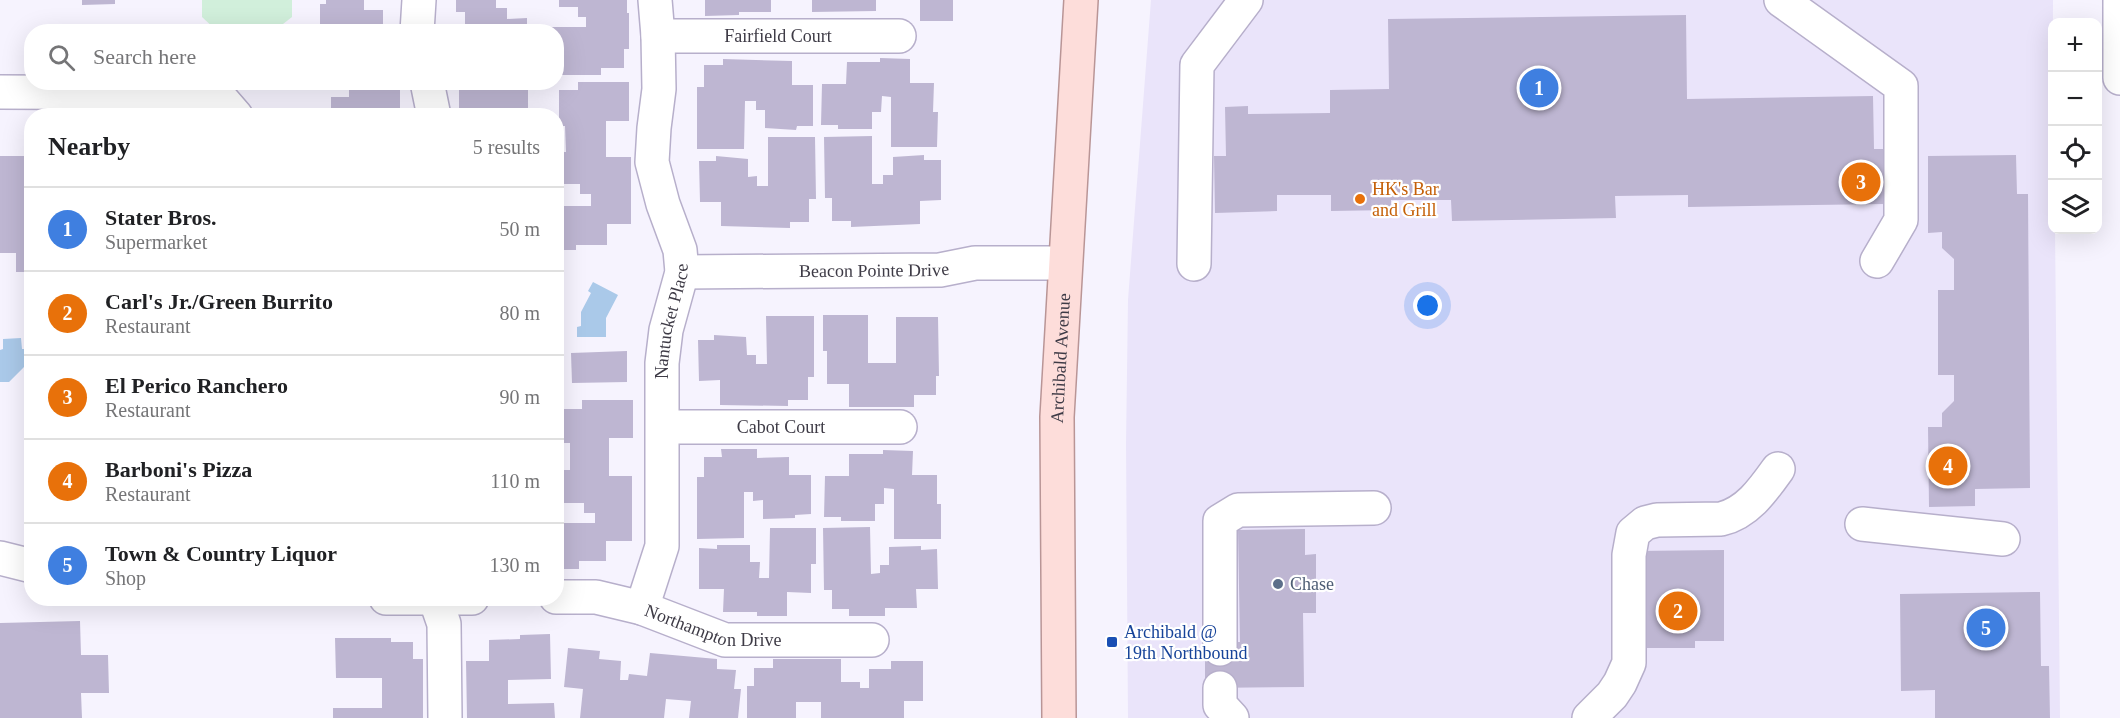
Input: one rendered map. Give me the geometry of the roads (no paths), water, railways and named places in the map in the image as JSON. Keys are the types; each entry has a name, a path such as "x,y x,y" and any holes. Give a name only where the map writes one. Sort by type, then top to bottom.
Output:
{"main road":[{"name":"Archibald Avenue","path":"1059,718 1057,417 1081,0"}],"street":[{"path":"418,24 419,0"},
{"name":"Nantucket Place","path":"642,608 662,546 662,363 666,330 681,272 680,250 663,204 652,162 659,89 655,0"},
{"path":"1194,264 1197,65 1246,0"},
{"path":"1781,0 1901,86 1901,220 1877,261"},
{"path":"2120,0 2120,78"},
{"name":"Fairfield Court","path":"658,36 899,36"},
{"path":"429,90 432,108"},
{"path":"0,92 193,93 223,101 229,108"},
{"name":"Beacon Pointe Drive","path":"681,272 940,270 975,263 1065,263"},
{"name":"Cabot Court","path":"663,428 900,428"},
{"path":"1589,718 1620,683 1629,663 1629,555 1633,533 1645,523 1657,520 1730,517 1757,497 1778,469"},
{"path":"1220,649 1220,521 1238,510 1374,508"},
{"path":"1862,524 2003,539"},
{"path":"0,558 24,564"},
{"name":"Northampton Drive","path":"564,597 596,597 642,608 725,640 872,640"},
{"path":"438,606 444,624 445,718"}],"water":[{"path":"593,282 618,295 606,318 606,337 577,337 577,327 581,326 581,312 591,293 588,291"},
{"path":"21,338 22,349 24,349 24,367 9,382 0,382 0,350 3,349 3,339"}],"place":[{"name":"Stater Bros.","path":"1539,88"},
{"name":"El Perico Ranchero","path":"1861,182"},
{"name":"HK's Bar and Grill","path":"1360,199"},
{"name":"Barboni's Pizza","path":"1948,466"},
{"name":"Chase","path":"1278,584"},
{"name":"Carl's Jr./Green Burrito","path":"1678,611"},
{"name":"Town & Country Liquor","path":"1986,628"},
{"name":"Archibald @ 19th Northbound","path":"1112,642"}]}
